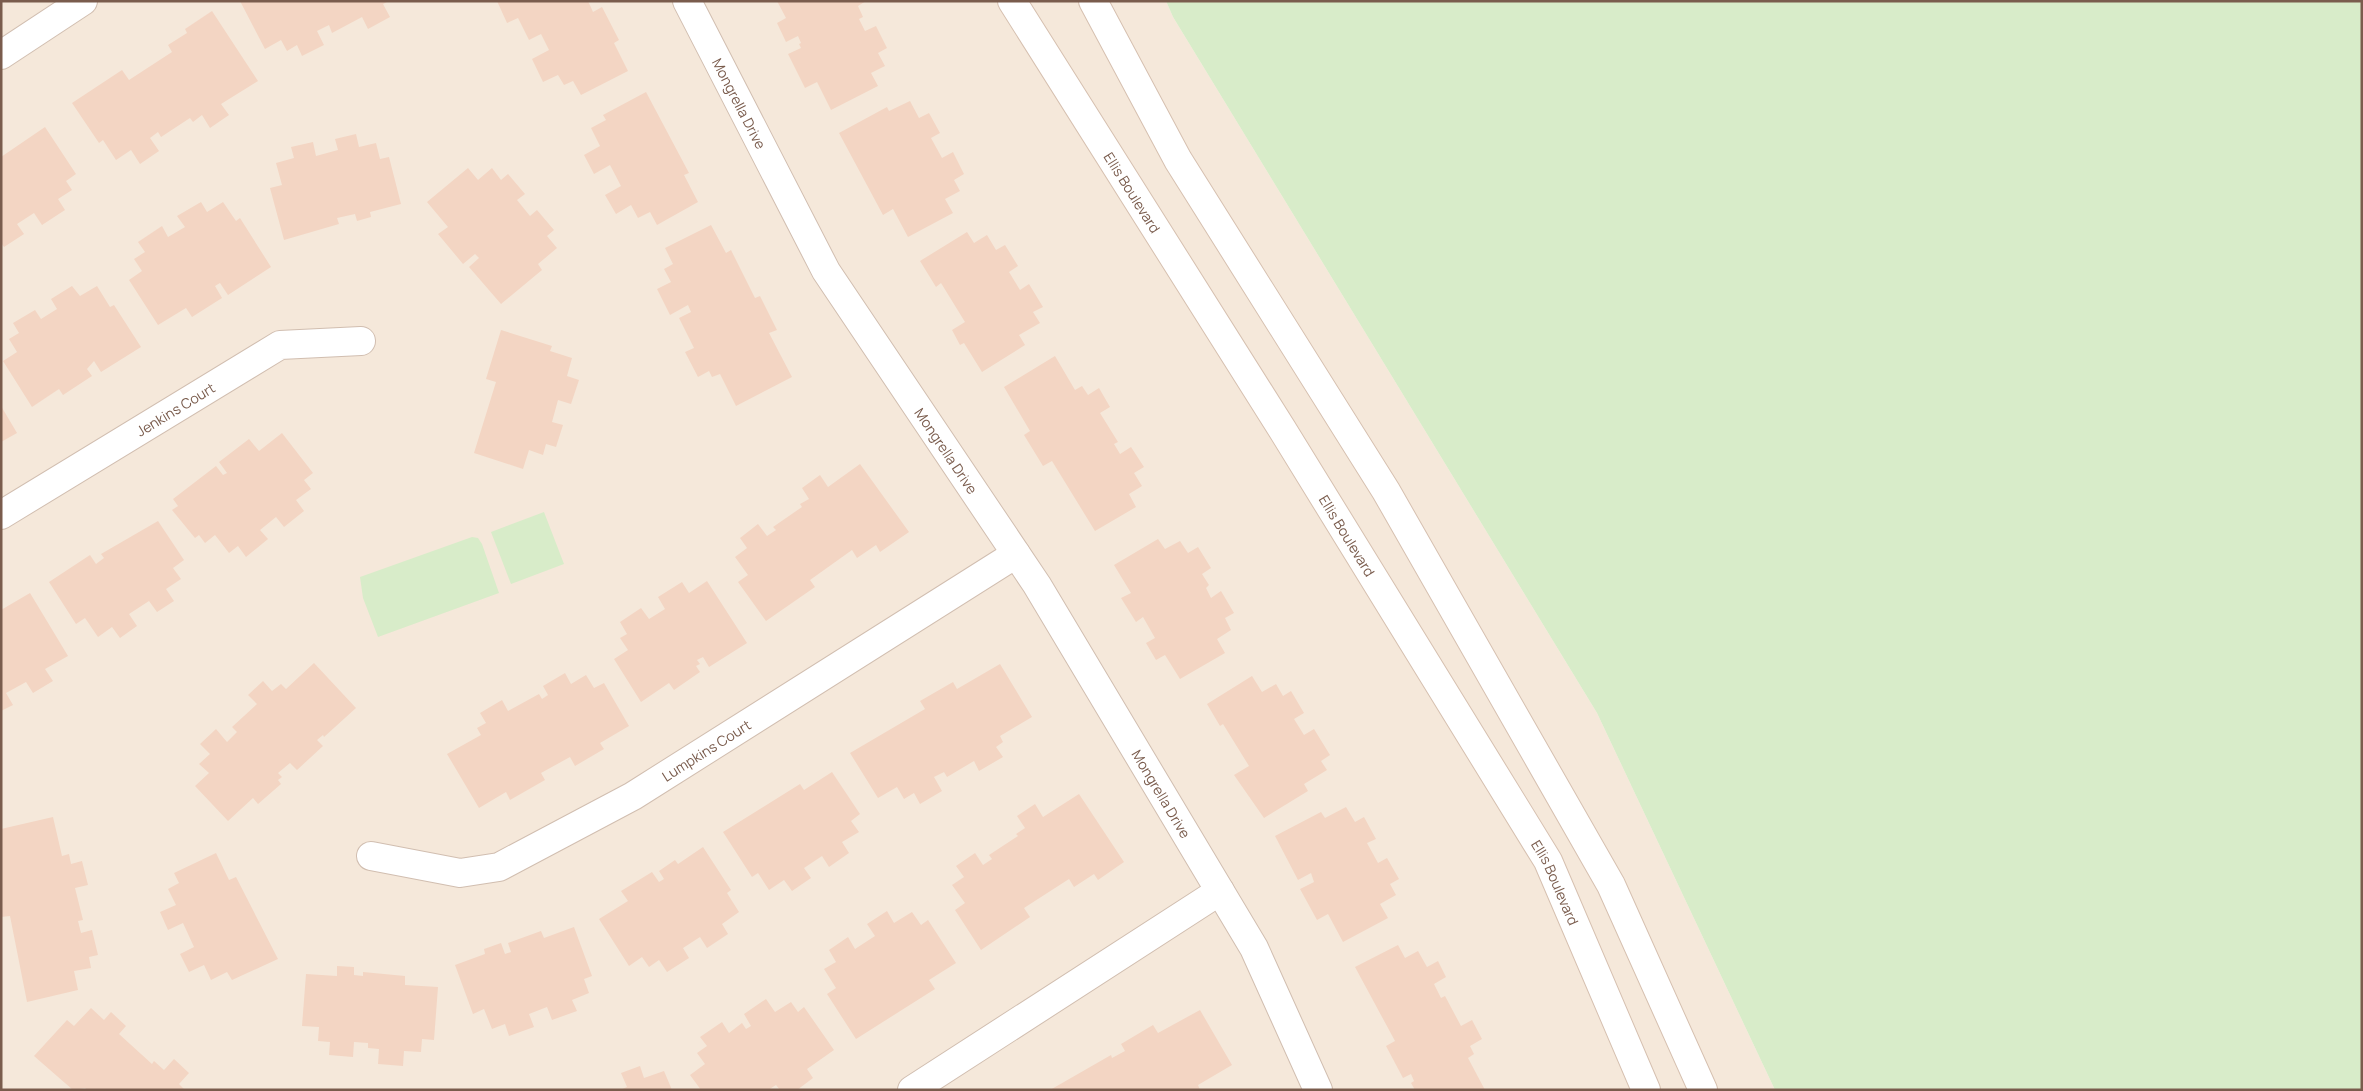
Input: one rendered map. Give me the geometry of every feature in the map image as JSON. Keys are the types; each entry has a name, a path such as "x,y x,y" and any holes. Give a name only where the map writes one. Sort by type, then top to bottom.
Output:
{"street":[{"path":"1,55 83,1"},
{"name":"Mongrella Drive","path":"687,1 826,271 1016,554 1254,948 1318,1090"},
{"name":"Ellis Boulevard","path":"1012,1 1282,429 1548,861 1646,1090"},
{"path":"1093,1 1178,160 1386,491 1611,885 1703,1090"},
{"name":"Jenkins Court","path":"1,515 280,345 361,341"},
{"name":"Lumpkins Court","path":"371,856 460,873 500,867 633,796 1016,554"},
{"path":"912,1090 1220,891"}],"shaded area":[{"path":"1,1 1166,1 1173,17 1597,713 1775,1090 1,1090"}],"green space":[{"path":"1166,1 2362,1 2362,1090 1775,1090 1597,713 1173,17"},
{"path":"544,512 564,564 511,584 491,532"},
{"path":"472,537 478,538 482,544 499,593 378,637 363,598 360,577"}],"building":[{"path":"240,1 389,1 383,4 390,17 368,29 362,17 332,33 329,25 317,31 324,45 302,56 297,45 287,51 281,40 265,49"},
{"path":"497,1 588,1 593,12 602,7 619,40 614,43 628,71 581,95 573,81 564,85 558,75 543,82 532,59 549,50 541,34 529,40 518,18 507,23"},
{"path":"777,1 866,1 858,6 863,17 859,19 865,31 876,26 887,48 878,53 885,66 871,73 878,86 831,110 817,82 805,88 788,54 801,48 799,44 801,43 798,36 786,42 777,23 786,18"},
{"path":"212,11 258,81 221,104 229,115 210,128 202,115 193,122 190,118 161,137 158,132 150,138 159,151 140,164 131,150 116,160 103,140 99,143 72,103 122,70 129,80 172,52 168,45 187,33 185,29"},
{"path":"646,92 689,173 684,175 698,202 657,225 650,212 638,218 631,205 616,214 605,195 621,186 610,165 594,174 584,155 600,146 591,128 606,120 603,115"},
{"path":"910,101 919,118 929,113 940,133 931,138 942,158 953,152 964,174 954,180 960,191 945,199 953,213 908,237 893,209 883,215 839,133 887,107 889,111"},
{"path":"45,127 76,174 66,181 72,190 58,199 65,210 42,225 34,213 17,224 24,234 4,247 1,243 1,157"},
{"path":"356,134 359,147 376,143 380,159 389,157 401,204 370,212 371,217 357,221 355,214 337,218 339,224 284,240 270,188 282,185 276,163 294,158 291,147 313,142 316,156 338,150 335,139"},
{"path":"468,168 478,180 492,168 501,180 508,174 525,194 517,200 530,216 537,210 554,230 547,236 557,248 538,264 542,270 501,304 469,267 479,258 475,254 463,264 438,234 448,227 427,202"},
{"path":"201,202 207,212 223,202 236,221 240,218 271,267 228,295 220,283 215,286 222,298 192,317 186,308 158,325 129,280 142,271 134,259 145,252 138,242 162,226 168,237 185,227 177,216"},
{"path":"711,225 726,253 731,250 755,298 760,296 777,330 769,333 792,377 736,406 720,374 712,377 709,371 698,377 685,352 694,348 679,318 691,312 688,305 670,315 657,289 671,282 664,269 673,264 665,248"},
{"path":"967,232 974,243 987,235 996,250 1005,245 1018,266 1009,272 1020,290 1029,284 1043,307 1033,312 1040,323 1019,335 1025,345 982,372 964,343 960,345 952,330 965,322 941,283 936,287 920,261"},
{"path":"72,286 80,296 97,286 110,307 114,305 141,347 101,372 94,361 87,369 92,376 63,395 59,389 32,407 3,361 17,352 9,339 19,333 13,323 35,310 41,319 57,309 51,299"},
{"path":"501,330 552,346 550,351 572,358 567,376 579,380 571,404 558,400 552,422 563,425 556,447 546,444 543,455 529,450 523,469 474,453 496,382 486,379"},
{"path":"1055,356 1075,390 1082,386 1088,395 1099,388 1110,407 1100,413 1118,442 1114,444 1120,454 1131,447 1144,467 1134,473 1142,486 1129,494 1136,507 1095,531 1052,461 1043,466 1024,435 1030,431 1004,387"},
{"path":"1,406 17,433 1,442"},
{"path":"282,433 313,473 304,480 311,489 296,500 304,511 284,527 276,517 260,530 268,539 246,557 238,546 229,553 215,535 205,543 199,535 195,538 172,510 178,506 173,499 216,466 223,475 227,473 219,462 249,439 259,451"},
{"path":"860,464 909,532 880,552 876,545 857,558 852,550 810,580 815,587 766,621 738,582 748,575 735,557 747,548 740,538 758,524 767,536 776,530 773,527 802,507 800,504 809,499 802,488 820,475 828,487"},
{"path":"158,521 184,560 173,568 181,579 166,589 174,601 157,612 149,601 129,614 137,626 120,638 112,627 98,637 85,618 76,624 49,582 90,555 96,564 104,558 101,554"},
{"path":"1158,539 1165,549 1180,541 1188,553 1198,547 1211,568 1202,574 1209,585 1206,588 1211,598 1221,591 1234,613 1225,618 1231,630 1217,639 1225,653 1180,679 1165,655 1156,660 1146,643 1155,638 1143,617 1136,622 1121,598 1131,593 1114,565"},
{"path":"707,581 747,643 709,667 703,657 697,660 700,664 696,666 700,672 674,690 669,683 641,702 614,659 628,650 620,638 627,634 620,622 641,608 649,619 665,609 658,597 682,582 689,593"},
{"path":"30,593 68,656 45,669 53,681 33,693 26,682 6,693 13,705 1,711 1,610"},
{"path":"314,663 356,708 324,737 323,735 317,740 323,746 297,770 290,763 278,773 282,777 278,780 281,784 258,804 253,798 228,821 195,786 209,773 199,764 210,754 200,744 216,729 227,742 237,732 232,727 257,704 248,695 263,681 272,691 281,684 286,689"},
{"path":"1000,664 1032,717 1000,736 1003,742 996,747 1003,757 979,771 974,761 947,777 944,772 934,777 942,791 920,804 914,793 904,799 897,787 878,798 850,753 925,709 920,701 953,682 957,689"},
{"path":"565,673 571,684 586,675 594,688 604,683 629,726 600,743 604,749 575,766 570,757 541,773 545,780 510,800 506,792 479,808 447,754 481,735 477,728 486,723 480,713 502,700 508,711 539,694 542,699 548,695 543,686"},
{"path":"1252,676 1262,692 1276,684 1283,696 1291,691 1304,713 1294,719 1304,735 1314,729 1330,755 1321,761 1327,770 1304,784 1308,791 1264,818 1234,775 1249,766 1223,724 1220,726 1207,704"},
{"path":"832,772 860,814 851,821 859,832 842,842 849,853 829,867 822,856 804,868 811,878 792,891 784,880 769,890 758,873 752,877 723,832 800,784 804,790"},
{"path":"1079,794 1124,862 1098,880 1094,874 1074,887 1069,879 1024,908 1030,917 981,950 955,910 965,903 952,885 964,877 956,866 975,853 983,865 992,859 989,855 1018,836 1016,834 1025,828 1017,816 1035,804 1043,817"},
{"path":"1346,807 1355,822 1364,817 1376,839 1367,843 1378,863 1387,858 1399,879 1390,884 1396,895 1380,904 1388,918 1343,942 1328,914 1317,920 1300,889 1314,882 1311,873 1298,880 1275,836 1321,812 1325,818"},
{"path":"53,817 62,856 69,854 71,864 82,861 88,885 75,888 83,920 78,921 81,933 92,930 98,955 89,957 91,968 74,971 78,990 27,1002 10,916 1,917 1,829"},
{"path":"703,847 731,890 727,893 739,912 722,924 728,934 707,948 700,937 683,948 689,958 667,972 659,960 649,967 642,957 629,966 599,919 628,901 621,891 652,872 659,882 664,879 659,871 675,860 678,864"},
{"path":"216,853 229,880 236,877 278,959 232,980 227,972 211,980 204,965 189,972 180,954 194,947 183,923 168,930 160,912 176,905 168,889 179,883 174,873"},
{"path":"887,911 894,923 912,912 921,925 928,920 956,963 929,980 935,989 856,1039 827,994 836,988 824,969 836,962 829,950 848,937 855,949 875,936 867,924"},
{"path":"574,927 592,976 584,979 589,993 572,1000 577,1011 552,1020 547,1007 529,1014 534,1027 509,1036 505,1024 492,1029 484,1009 473,1014 455,965 485,954 484,949 501,943 505,954 511,952 508,943 541,931 544,938"},
{"path":"1398,945 1405,958 1418,951 1427,967 1438,961 1446,977 1434,984 1441,998 1445,996 1461,1026 1472,1020 1482,1039 1470,1046 1474,1054 1468,1058 1485,1090 1415,1090 1411,1083 1414,1081 1411,1074 1403,1078 1386,1046 1395,1041 1355,967"},
{"path":"337,966 354,967 354,975 363,976 363,972 405,976 405,985 438,987 434,1040 422,1039 421,1052 404,1051 403,1066 378,1064 379,1049 368,1048 368,1043 354,1042 353,1057 329,1055 330,1042 318,1041 319,1027 302,1026 306,974 337,976"},
{"path":"766,999 775,1012 791,1002 798,1012 804,1007 834,1050 807,1069 813,1078 797,1090 780,1090 776,1085 768,1090 701,1090 690,1075 705,1064 697,1053 707,1046 700,1037 722,1022 729,1033 742,1023 746,1029 751,1026 744,1014"},
{"path":"91,1008 104,1020 111,1012 126,1026 119,1034 152,1064 154,1061 164,1070 174,1059 189,1073 179,1084 185,1090 87,1090 85,1088 73,1090 34,1056 67,1020 74,1026"},
{"path":"1200,1010 1232,1065 1198,1085 1200,1090 1050,1090 1111,1055 1112,1058 1125,1051 1121,1044 1153,1025 1158,1033"},
{"path":"640,1066 644,1078 664,1071 672,1090 620,1090 627,1087 621,1073"}]}
